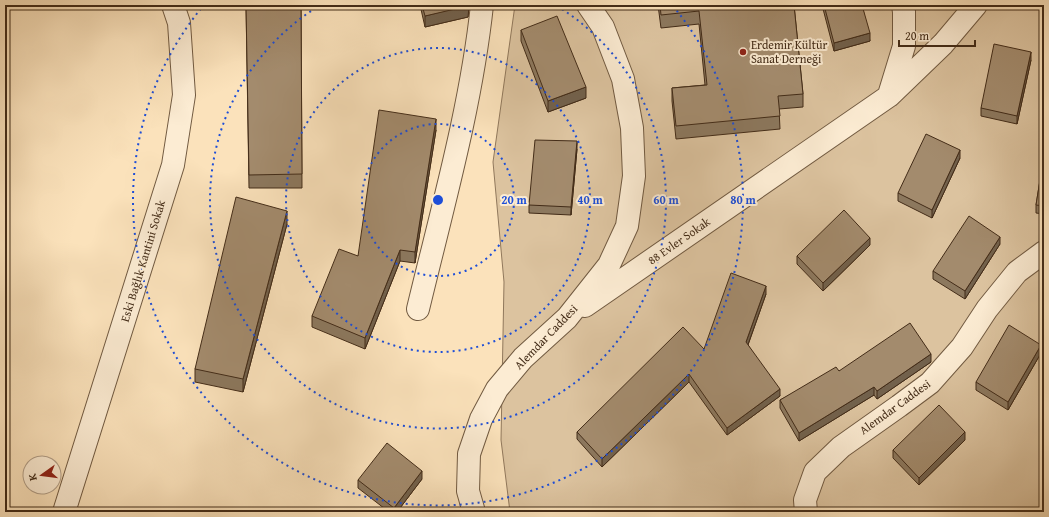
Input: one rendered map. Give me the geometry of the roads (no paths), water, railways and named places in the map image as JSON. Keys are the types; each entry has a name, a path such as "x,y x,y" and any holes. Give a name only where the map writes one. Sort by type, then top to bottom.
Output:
{"street":[{"name":"Eski Bağlık Kantini Sokak","path":"64,512 173,165 184,95 179,22 173,5"},
{"path":"418,309 458,147 478,44 482,5"},
{"name":"Alemdar Caddesi","path":"474,512 468,491 469,454 481,419 497,389 523,358 567,318 609,265 627,226 634,176 632,128 623,79 603,27 588,5"},
{"path":"889,96 904,46 903,5"},
{"name":"88 Evler Sokak","path":"567,318 889,96 943,44 976,5"},
{"name":"Alemdar Caddesi","path":"806,512 805,500 815,472 840,447 930,383 962,346 987,308 1017,272 1044,252"}],"place":[{"name":"Erdemir Kültür Sanat Derneği","path":"743,52"}]}
